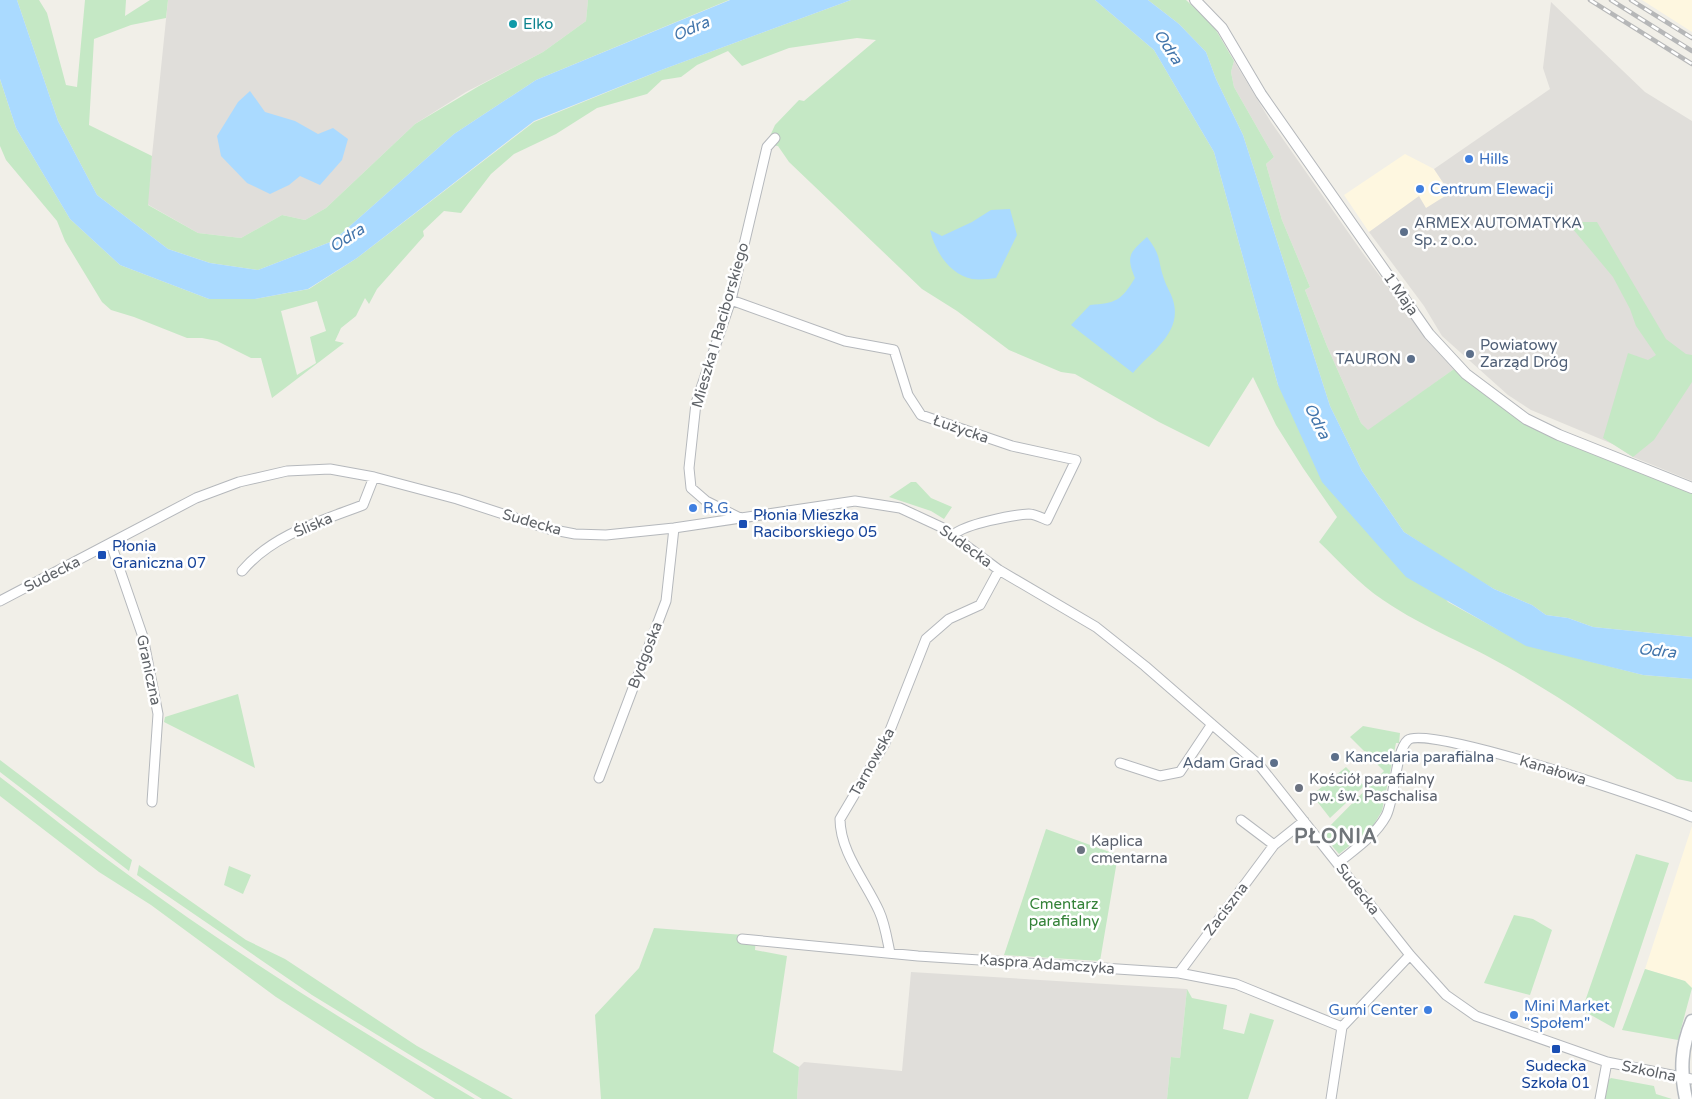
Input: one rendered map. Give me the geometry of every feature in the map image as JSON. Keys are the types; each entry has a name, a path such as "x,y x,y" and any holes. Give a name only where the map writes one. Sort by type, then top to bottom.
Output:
{"main road":[{"path":"1686,1099 1687,1079 1682,1055 1685,1037 1692,1021"}],"street":[{"name":"1 Maja","path":"1195,0 1222,28 1261,94 1429,334 1466,374 1514,411 1542,427 1692,488"},
{"name":"Mieszka I Raciborskiego","path":"742,519 706,501 691,488 689,468 696,402 731,300 767,147 775,138"},
{"name":"Łużycka","path":"731,300 845,341 894,350 908,396 921,415 1012,446 1076,460 1047,520 1031,514 984,523 953,535"},
{"name":"Sudecka","path":"0,601 196,498 239,482 287,471 330,469 374,477 457,499 549,530 606,535 742,519 855,501 900,508 941,527 999,570 1096,627 1260,766 1410,955 1446,995 1476,1016 1607,1062"},
{"name":"Śliska","path":"242,570 256,554 279,540 316,522 363,505 374,477"},
{"name":"Bydgoska","path":"599,778 666,601 674,528"},
{"name":"Graniczna","path":"111,544 143,637 158,714 152,802"},
{"name":"Tarnowska","path":"890,953 880,913 845,846 840,818 886,743 926,639 949,619 980,605 999,570"},
{"path":"1120,763 1160,776 1180,772 1212,724"},
{"name":"Kanałowa","path":"1338,863 1367,840 1388,814 1402,751 1407,741 1412,738 1422,737 1471,747 1552,769 1692,817"},
{"path":"1241,820 1274,845"},
{"name":"Zaciszna","path":"1179,973 1274,845 1304,821"},
{"name":"Kaspra Adamczyka","path":"742,939 890,953 1179,973 1236,984 1342,1027"},
{"path":"1331,1099 1342,1027 1410,955"},
{"path":"1600,1099 1607,1062"},
{"name":"Szkolna","path":"1607,1062 1687,1079"}],"shaded area":[{"path":"168,0 588,0 586,21 543,52 466,92 415,124 326,208 305,220 282,215 241,238 198,233 147,204"},
{"path":"1642,0 1692,0 1692,32"},
{"path":"1551,2 1645,92 1692,121 1692,481 1633,457 1615,445 1531,410 1508,395 1442,336 1424,306 1369,232 1419,196 1426,208 1450,193 1434,169 1550,89 1543,68"},
{"path":"1234,61 1271,122 1362,252 1431,345 1454,369 1368,431 1361,423 1305,290 1310,287 1282,220 1266,164 1274,157 1234,87 1231,72"},
{"path":"1405,154 1434,169 1450,193 1426,209 1419,197 1369,232 1344,195"},
{"path":"1692,826 1692,988 1685,981 1645,969"},
{"path":"911,972 1187,989 1180,1058 1171,1057 1167,1099 797,1099 799,1067 804,1062 902,1071"}],"green space":[{"path":"17,0 39,0 47,13 66,85 77,87 85,0 126,0 125,16 150,0 168,0 166,18 131,25 94,39 89,125 152,156 148,205 198,233 241,238 282,215 305,220 326,208 415,124 479,86 543,52 586,21 588,0 729,0 536,80 454,134 333,241 258,270 210,263 168,249 97,195 58,121"},
{"path":"851,0 1095,0 1154,50 1214,152 1278,385 1448,602 1526,645 1643,675 1692,679 1692,782 1677,779 1537,684 1399,610 1374,594 1358,580 1319,542 1337,517 1276,425 1253,377 1209,447 1159,422 1075,374 1061,372 1009,350 957,311 922,289 789,162 778,146 766,145 775,125 799,100 804,101 876,40 857,38 789,48 742,66 728,51 697,65 681,77 662,80 647,94 597,108 556,134 514,154 491,174 461,213 444,211 423,231 424,236 377,289 369,304 365,298 356,316 341,328 335,341 344,343 272,398 261,358 251,358 217,341 187,338 111,310 102,302 65,241 57,221 6,160 0,146 0,79 16,128 70,219 120,265 209,299 255,299 309,289 357,258 534,122 664,69","holes":["317,301 326,331 310,337 316,363 297,375 281,311"]},
{"path":"1148,0 1186,0 1213,25 1234,61 1231,72 1234,87 1274,157 1266,164 1282,220 1310,287 1305,290 1361,423 1368,430 1454,369 1524,423 1692,493 1692,637 1593,627 1568,618 1546,615 1532,605 1494,589 1463,571 1404,532 1362,471 1330,406 1243,135 1216,79 1206,52 1179,24"},
{"path":"1567,222 1597,222 1666,339 1686,354 1692,355 1692,382 1654,440 1633,457 1603,438 1628,353 1648,360 1656,355 1636,326 1630,309 1613,277"},
{"path":"911,482 916,482 931,498 952,507 944,519 931,511 889,497"},
{"path":"238,694 255,768 164,722 165,717"},
{"path":"1363,726 1400,733 1399,743 1396,743 1382,811 1371,829 1339,854 1322,834 1384,771 1350,737"},
{"path":"0,760 132,860 129,871 0,772"},
{"path":"1346,767 1364,786 1330,818 1312,795"},
{"path":"0,777 107,860 208,932 340,1018 475,1099 435,1099 276,997 151,905 99,872 0,796"},
{"name":"Cmentarz parafialny","path":"1046,829 1118,855 1100,961 1004,955"},
{"path":"1636,854 1669,863 1614,1028 1582,1010"},
{"path":"139,865 246,940 285,959 417,1046 513,1099 482,1099 312,995 137,875"},
{"path":"229,866 251,875 243,894 224,885"},
{"path":"1514,915 1533,919 1552,930 1530,995 1484,983"},
{"path":"654,928 756,936 755,950 787,956 773,1052 799,1067 797,1099 601,1099 595,1015 639,968"},
{"path":"1645,969 1685,981 1692,988 1678,1040 1622,1030"},
{"path":"1187,989 1192,998 1227,1005 1223,1029 1244,1034 1250,1013 1274,1020 1248,1099 1167,1099 1171,1057 1180,1058"},
{"path":"1611,1078 1654,1086 1656,1094 1672,1099 1603,1099 1607,1081"}],"water":[{"name":"Odra","path":"0,0 17,0 58,121 97,195 168,249 210,263 258,270 333,241 454,134 536,80 730,0 851,0 664,69 534,121 357,258 308,289 255,299 209,299 120,265 70,219 16,128 0,79"},
{"name":"Odra","path":"1095,0 1148,0 1179,24 1206,52 1216,79 1243,135 1330,406 1362,471 1404,532 1494,589 1532,605 1546,615 1568,618 1593,627 1692,637 1692,679 1643,675 1526,646 1406,577 1322,482 1278,385 1214,152 1154,50"},
{"path":"250,91 265,112 295,121 318,134 333,128 348,139 342,160 320,185 300,176 289,185 270,194 247,183 221,156 217,136 238,102"},
{"path":"1010,209 1017,235 996,278 972,279 956,272 944,260 935,246 930,230 942,236 972,222 991,210"},
{"path":"1147,237 1157,254 1165,282 1173,300 1174,322 1164,341 1133,373 1071,325 1090,305 1112,302 1126,292 1135,278 1130,260 1131,255 1136,247"}],"railway":[{"path":"1590,0 1692,64"},
{"path":"1611,0 1692,51"},
{"path":"1631,0 1692,38"}],"place":[{"name":"Elko","path":"513,24"},
{"name":"Hills","path":"1469,159"},
{"name":"Centrum Elewacji","path":"1420,189"},
{"name":"ARMEX AUTOMATYKA Sp. z o.o.","path":"1404,232"},
{"name":"Powiatowy Zarząd Dróg","path":"1470,354"},
{"name":"TAURON","path":"1411,359"},
{"name":"R.G.","path":"693,508"},
{"name":"Płonia Mieszka Raciborskiego 05","path":"743,524"},
{"name":"Płonia Graniczna 07","path":"102,555"},
{"name":"Kancelaria parafialna","path":"1335,757"},
{"name":"Adam Grad","path":"1274,763"},
{"name":"Kościół parafialny pw. św. Paschalisa","path":"1299,788"},
{"name":"Kaplica cmentarna","path":"1081,850"},
{"name":"Gumi Center","path":"1428,1010"},
{"name":"Mini Market \"Społem\"","path":"1514,1015"},
{"name":"Sudecka Szkoła 01","path":"1556,1049"}],"district":[{"name":"PŁONIA","path":"1336,837"}]}
